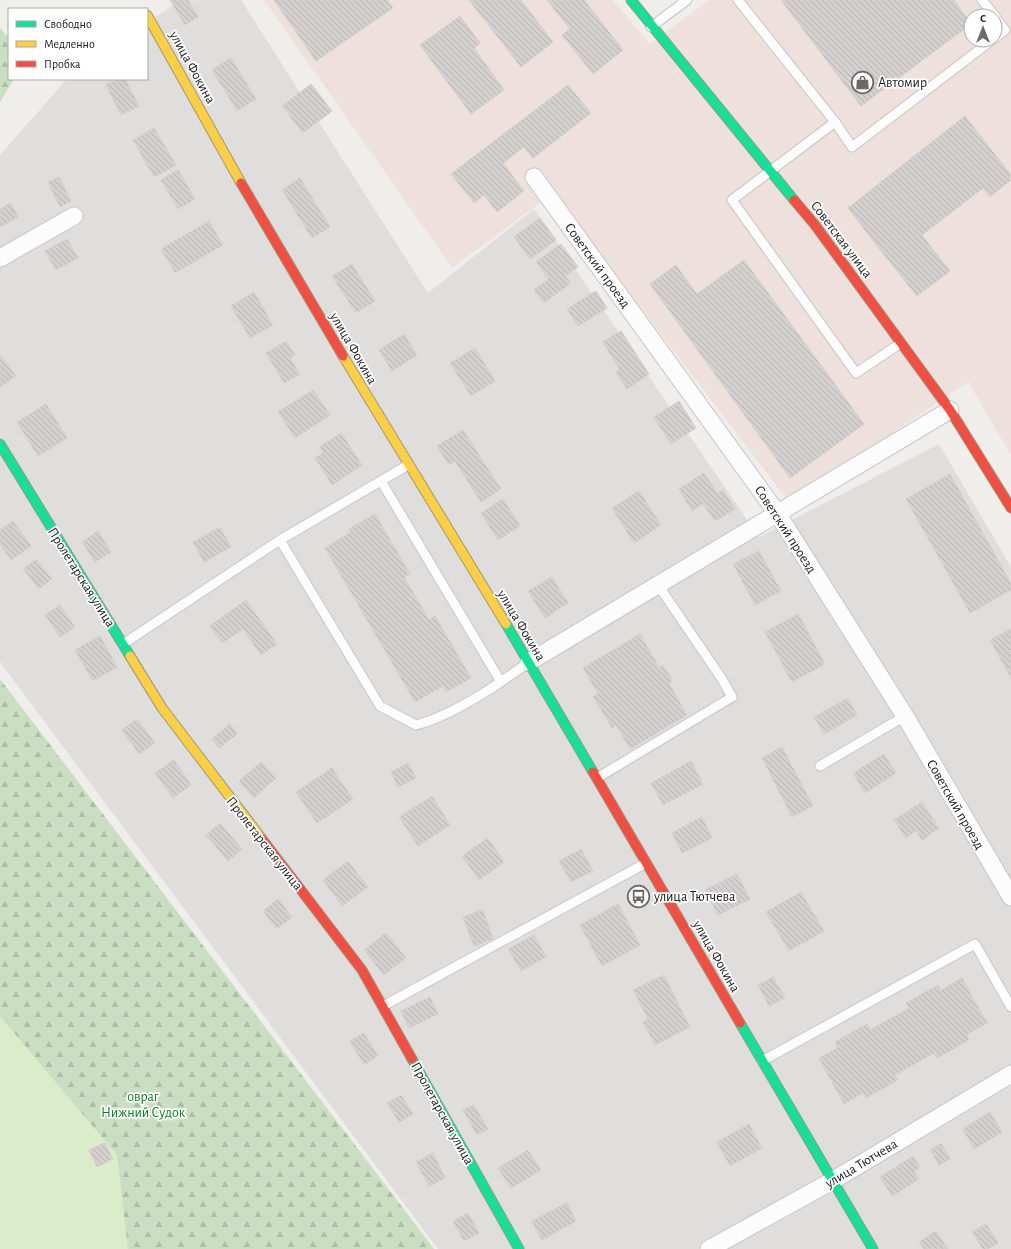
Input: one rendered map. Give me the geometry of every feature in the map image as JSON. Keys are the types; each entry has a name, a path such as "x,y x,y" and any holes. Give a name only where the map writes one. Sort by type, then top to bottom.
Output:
{"main road":[{"name":"Советская улица","path":"630,0 815,225 950,410 1011,508"},
{"name":"улица Фокина","path":"148,17 248,195 384,427 529,662 873,1249"},
{"name":"Пролетарская улица","path":"0,444 162,708 357,964 383,1006 519,1249"}],"street":[{"name":"Советский проезд","path":"534,177 777,513 905,716 1011,897"},
{"path":"0,258 74,216"},
{"path":"529,662 950,410"},
{"name":"улица Тютчева","path":"710,1249 832,1181 1011,1074"}],"lane":[{"path":"651,27 687,0"},
{"path":"738,0 835,122 852,147 982,48"},
{"path":"982,0 988,8"},
{"path":"835,122 732,200 856,373 901,343"},
{"path":"123,644 280,540 408,464"},
{"path":"381,481 501,682"},
{"path":"280,540 380,706 416,725 434,720 501,682 529,662"},
{"path":"597,778 732,697 722,678 658,585"},
{"path":"820,766 905,716"},
{"path":"383,1006 646,863"},
{"path":"762,1061 975,944 1011,1007"}],"shaded area":[{"path":"180,0 241,0 428,293 534,209 759,537 939,444 1011,567 1011,1249 438,1249 0,662 0,155 66,80 148,80 148,22"},
{"path":"264,0 613,0 650,44 709,0 1011,0 1011,455 968,382 789,502 553,193 452,268"}],"green space":[{"path":"0,28 8,37 8,80 13,80 0,102"},
{"name":"овраг Нижний Судок","path":"0,679 425,1237 434,1249 0,1249"},
{"path":"0,1016 117,1155 128,1249 0,1249"}],"building":[{"path":"170,0 188,0 198,17 185,25"},
{"path":"274,0 388,0 393,8 316,61"},
{"path":"469,0 521,0 553,42 521,67"},
{"path":"547,0 584,0 623,50 593,74 562,35 570,29"},
{"path":"781,0 954,0 963,13 963,30 861,106"},
{"path":"460,16 480,43 474,48 504,90 471,114 420,45"},
{"path":"231,58 256,99 237,111 212,70"},
{"path":"116,80 126,80 139,106 121,115 106,85"},
{"path":"311,84 332,111 303,133 282,106"},
{"path":"568,85 591,113 533,158 524,147 503,163 524,191 497,212 484,195 474,203 451,174"},
{"path":"965,116 1011,175 1011,180 990,197 983,188 922,235 914,225 881,251 848,208"},
{"path":"154,128 176,165 154,177 133,140"},
{"path":"178,170 195,199 178,209 161,180"},
{"path":"59,177 71,201 60,207 48,182"},
{"path":"300,178 330,227 312,238 282,190"},
{"path":"11,203 18,217 0,227 0,209"},
{"path":"540,218 556,240 530,259 514,237"},
{"path":"209,221 223,245 175,273 161,249"},
{"path":"914,225 950,271 917,296 881,251"},
{"path":"67,239 78,258 56,270 45,251"},
{"path":"561,244 578,267 565,276 571,283 544,303 534,290 549,279 536,262"},
{"path":"744,260 864,424 790,478 650,284 676,265 697,294"},
{"path":"352,264 375,301 356,313 332,276"},
{"path":"596,291 607,308 578,326 567,309"},
{"path":"254,292 273,325 250,338 231,306"},
{"path":"621,331 649,374 627,389 616,372 620,370 603,342"},
{"path":"404,334 417,355 392,371 379,350"},
{"path":"286,341 295,355 290,358 300,374 284,383 266,353"},
{"path":"475,348 495,381 471,396 450,363"},
{"path":"0,355 16,376 0,387"},
{"path":"313,390 330,415 295,438 278,412"},
{"path":"679,401 696,428 671,444 654,417"},
{"path":"46,404 67,438 38,456 17,422"},
{"path":"463,430 501,489 481,502 455,461 449,465 437,446"},
{"path":"341,433 362,465 332,485 315,458 323,453 319,447"},
{"path":"704,473 717,493 723,490 735,509 715,521 703,504 692,511 679,489"},
{"path":"950,474 1011,584 1011,590 970,613 906,499"},
{"path":"639,491 661,525 634,543 612,508"},
{"path":"503,499 520,526 498,540 481,513"},
{"path":"375,514 410,574 404,577 429,620 435,616 471,678 446,692 443,686 415,702 325,548 351,532 349,529"},
{"path":"13,521 31,546 11,560 0,544 0,530"},
{"path":"220,527 231,547 204,562 193,542"},
{"path":"98,531 111,552 95,562 82,542"},
{"path":"759,551 781,591 755,605 733,564"},
{"path":"36,559 52,579 39,589 23,569"},
{"path":"552,577 568,603 545,618 528,591"},
{"path":"246,600 277,644 261,655 243,629 222,643 210,626"},
{"path":"60,605 75,627 60,637 45,615"},
{"path":"798,614 825,664 792,682 765,632"},
{"path":"1011,629 1011,678 990,640"},
{"path":"640,634 659,667 663,665 673,681 669,683 687,715 630,749 616,725 612,728 593,696 598,694 583,668"},
{"path":"100,636 117,667 93,681 75,650"},
{"path":"848,698 857,715 824,734 814,717"},
{"path":"137,719 155,743 139,754 122,730"},
{"path":"230,724 237,734 219,748 212,739"},
{"path":"782,747 813,806 792,817 762,758"},
{"path":"884,754 896,773 865,793 853,773"},
{"path":"174,760 191,785 173,798 155,773"},
{"path":"691,761 703,784 663,805 651,783"},
{"path":"261,762 276,778 254,798 239,781"},
{"path":"408,763 416,778 398,787 391,772"},
{"path":"332,768 353,799 317,823 296,792"},
{"path":"432,796 450,825 418,846 399,817"},
{"path":"922,802 939,828 922,840 916,831 906,838 894,820"},
{"path":"702,817 712,838 682,853 672,833"},
{"path":"220,823 242,849 228,861 206,835"},
{"path":"488,838 504,862 479,880 462,856"},
{"path":"581,849 593,871 571,882 559,861"},
{"path":"348,861 368,887 342,906 323,880"},
{"path":"737,874 750,899 718,915 705,890"},
{"path":"801,892 824,931 789,951 766,912"},
{"path":"278,899 292,917 277,929 263,911"},
{"path":"618,904 640,945 602,966 580,925"},
{"path":"483,910 493,939 474,946 463,917"},
{"path":"386,933 406,958 384,975 364,950"},
{"path":"534,935 546,957 521,971 508,949"},
{"path":"664,975 690,1027 655,1045 643,1022 648,1019 633,990"},
{"path":"773,977 785,998 769,1006 758,985"},
{"path":"962,978 987,1023 966,1035 969,1040 937,1058 934,1053 895,1075 898,1080 866,1098 863,1093 844,1104 819,1058 838,1048 835,1042 867,1024 870,1030 909,1008 906,1003 938,985 941,990"},
{"path":"430,997 438,1014 409,1028 401,1011"},
{"path":"364,1033 378,1056 364,1065 350,1041"},
{"path":"401,1095 413,1114 399,1122 387,1103"},
{"path":"474,1105 488,1129 477,1135 463,1110"},
{"path":"990,1112 1002,1132 974,1149 963,1129"},
{"path":"749,1124 762,1148 730,1166 717,1142"},
{"path":"105,1143 113,1159 97,1167 89,1150"},
{"path":"941,1143 950,1159 939,1165 930,1150"},
{"path":"528,1150 541,1170 511,1188 498,1168"},
{"path":"433,1153 445,1178 429,1186 416,1162"},
{"path":"913,1156 920,1168 914,1171 919,1179 892,1196 880,1177"},
{"path":"567,1203 576,1221 542,1240 532,1221"},
{"path":"468,1213 479,1233 464,1241 453,1221"},
{"path":"986,1224 998,1243 988,1249 983,1249 972,1232"},
{"path":"936,1231 948,1249 924,1249 919,1242"}],"traffic: fast":[{"path":"631,0 794,200"},
{"path":"0,444 130,656"},
{"path":"506,624 593,772"},
{"path":"740,1023 873,1249"},
{"path":"412,1059 519,1249"}],"traffic: slow":[{"path":"148,17 241,183"},
{"path":"343,356 506,624"},
{"path":"130,656 162,708 262,839"}],"traffic: jam":[{"path":"241,183 343,356"},
{"path":"794,200 815,225 950,410 1011,508"},
{"path":"593,772 740,1023"},
{"path":"262,839 362,970 412,1059"}],"place":[{"name":"Автомир","path":"863,82"},
{"name":"улица Тютчева","path":"639,896"}]}
